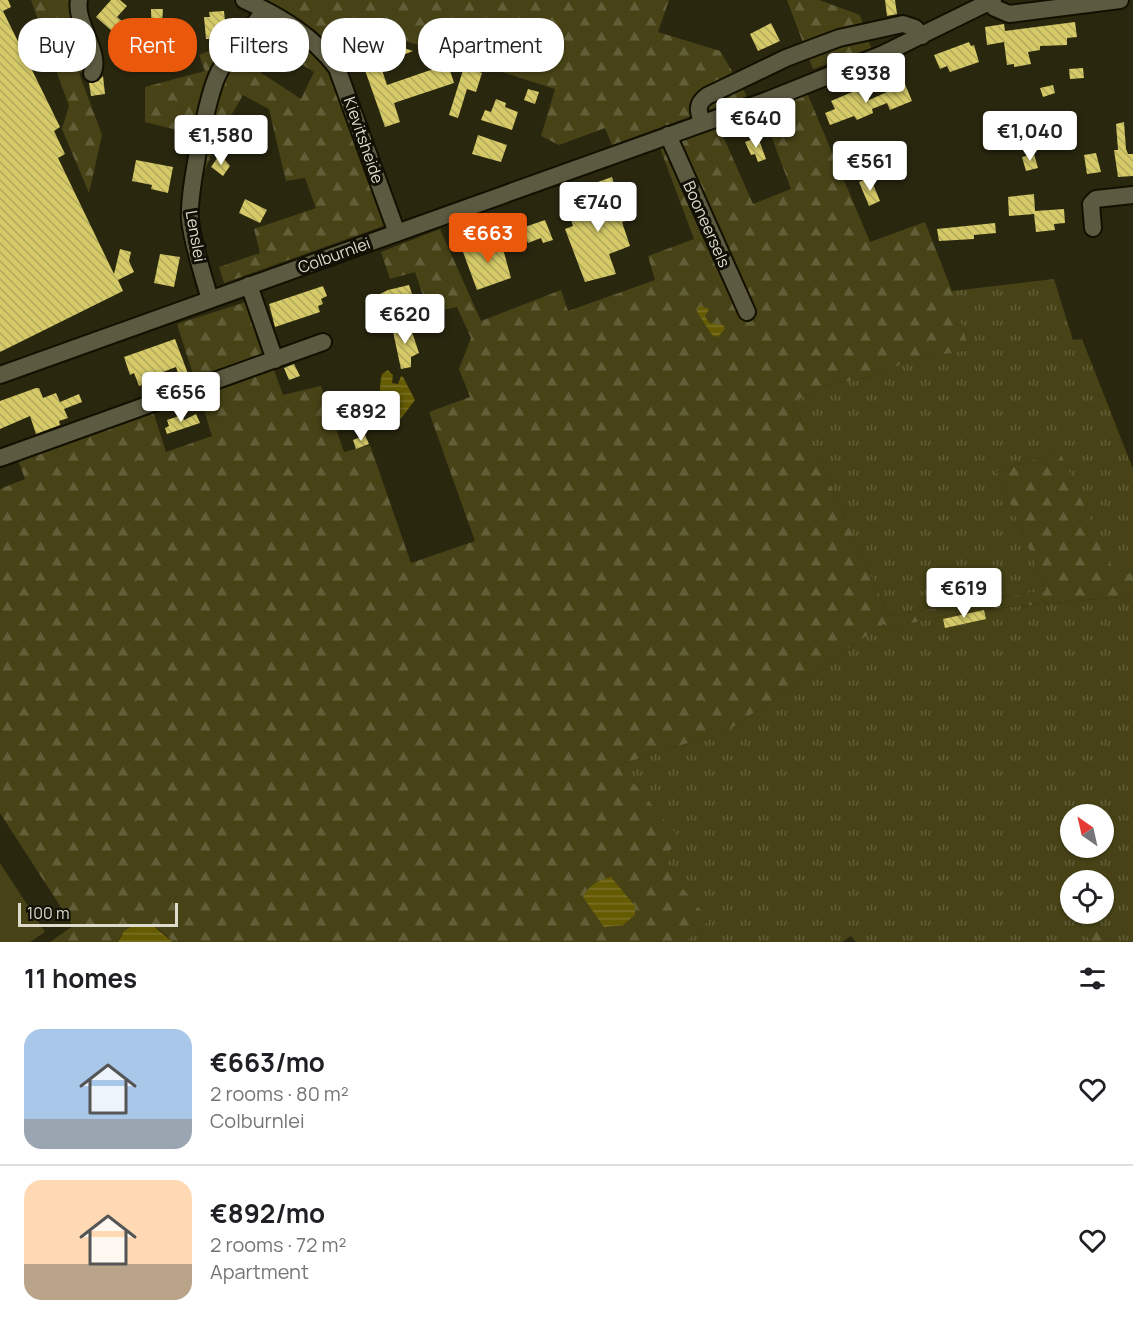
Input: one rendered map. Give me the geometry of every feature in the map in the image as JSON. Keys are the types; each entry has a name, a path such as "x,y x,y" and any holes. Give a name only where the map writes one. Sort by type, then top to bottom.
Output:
{"street":[{"path":"79,0 79,18 95,61 93,73"},
{"name":"Kievitsheide","path":"244,0 266,10 319,45 337,68 397,232"},
{"path":"991,1 995,8 1009,14 1120,0"},
{"name":"Colburnlei","path":"0,375 841,72 922,36 991,1"},
{"name":"Lenslei","path":"210,300 190,222 189,206 202,136 219,72 266,10"},
{"path":"702,123 698,109 700,101 707,96 813,48 839,38 903,24 915,28 922,36"},
{"name":"Booneersels","path":"668,135 747,312"},
{"path":"1093,228 1091,204 1096,199 1133,195"},
{"path":"249,285 275,360"},
{"path":"0,458 323,342"}],"green space":[{"path":"31,0 72,0 77,18 37,18"},
{"path":"258,0 669,0 658,32 720,51 747,96 612,145 605,128 559,145 541,136 555,89 502,72 564,72 564,18 418,18 418,45 406,41 406,18 321,18 321,36 309,27 309,18 292,18"},
{"path":"787,0 819,0 860,15 871,48 813,69"},
{"path":"309,50 321,60 321,72 329,72 386,225 224,283 219,267 260,253 254,229 316,208 305,178 286,181 269,109 243,95 220,135 198,186 198,139 193,134 145,122 145,87 205,71 199,55 209,51 209,72 260,72 301,99 314,72 309,69"},
{"path":"57,72 83,72 79,73 102,135 89,193 62,129 69,106"},
{"path":"807,93 870,242 925,222 952,291 969,350 914,359 870,377 825,386 793,402 889,616 1046,590 997,471 1060,452 1115,574 1133,573 1133,596 975,610 887,628 884,624 718,737 691,742 619,765 681,840 659,860 709,920 685,942 173,942 154,927 142,924 126,930 118,942 50,942 73,926 0,813 0,489 25,479 16,455 152,408 166,452 212,436 198,391 272,365 283,395 321,386 344,452 370,445 411,563 475,541 429,412 470,397 459,369 471,338 457,307 429,313 415,272 390,279 381,252 440,229 481,321 561,290 568,311 655,280 648,256 694,239 660,148 719,127 753,204 791,189 762,111"},
{"path":"1054,279 1073,340 1082,339 1133,469 1133,573 1115,575 1060,452 997,471 1046,590 889,616 793,402 825,386 870,377 914,359 968,350 952,291"},
{"path":"249,301 267,358 196,384 177,324"},
{"path":"1133,596 1133,942 1111,942 1098,924 1114,924 1114,870 1060,870 1060,924 1085,924 1081,927 1091,942 856,942 851,936 842,942 685,942 709,920 658,860 680,840 619,765 691,742 718,737 884,624 887,628 975,610"},
{"path":"0,863 45,932 30,942 0,942"},
{"path":"1085,924 1098,924 1111,942 1091,942 1081,927"}],"shaded area":[{"path":"699,306 709,309 705,316 709,323 723,325 725,329 718,337 712,335 697,312"},
{"path":"388,370 393,375 392,383 398,384 401,376 403,377 415,400 399,421 387,414 381,402 382,374"},
{"path":"611,877 635,906 635,915 623,925 604,927 583,897 595,884"},
{"path":"136,924 151,924 173,942 118,942 124,931"}],"building":[{"path":"0,0 8,0 11,7 3,11 18,42 18,72 33,72 60,127 54,131 65,154 58,158 114,274 120,249 131,252 129,261 134,272 118,280 123,291 0,352"},
{"path":"111,0 120,0 127,6 118,18 108,18 108,28 96,17"},
{"path":"885,0 895,0 897,14 887,16"},
{"path":"151,9 163,9 162,18 151,18"},
{"path":"224,11 225,18 209,18 209,39 206,39 204,17 210,17 209,12"},
{"path":"1075,22 1077,37 1067,38 1067,45 1040,46 1040,50 1028,52 1031,64 1014,67 1014,64 1007,65 1004,42 987,45 985,27 1004,24 1005,31"},
{"path":"771,23 780,41 758,51 750,34"},
{"path":"969,42 971,46 974,45 979,62 950,72 947,66 940,69 934,55"},
{"path":"1083,68 1084,78 1070,79 1069,69"},
{"path":"366,72 383,72 387,85 425,72 451,72 454,83 394,103 400,122 385,127"},
{"path":"462,72 482,73 476,92 467,89 458,118 449,115"},
{"path":"103,76 105,94 91,96 89,83 98,81"},
{"path":"905,84 912,101 890,110 887,103 872,109 873,113 857,120 854,116 830,125 825,113 835,109 831,101 864,87 869,100"},
{"path":"1053,85 1055,93 1043,97 1040,88"},
{"path":"528,89 539,92 535,104 524,100"},
{"path":"496,99 506,103 505,107 518,112 512,130 481,120 485,110 491,112"},
{"path":"1124,122 1126,149 1128,154 1133,154 1133,176 1118,177 1114,150 1118,150 1116,124"},
{"path":"478,135 507,145 501,162 472,154"},
{"path":"758,137 766,159 758,162 755,154 751,155 745,142"},
{"path":"859,149 864,160 853,164 848,153"},
{"path":"1096,153 1101,172 1087,174 1084,155"},
{"path":"220,154 230,166 223,176 211,167"},
{"path":"1034,154 1038,168 1026,171 1022,157"},
{"path":"136,160 173,167 168,193 151,189 152,185 132,181"},
{"path":"612,177 626,221 622,222 630,246 609,254 616,274 585,282 565,229 573,226 568,211 601,199 595,183"},
{"path":"870,177 880,201 869,206 859,182"},
{"path":"1034,194 1035,211 1064,209 1065,223 1054,224 1055,230 1036,232 1034,214 1009,216 1008,197"},
{"path":"245,199 267,210 260,223 239,213"},
{"path":"545,220 553,240 543,243 541,238 528,243 522,228"},
{"path":"995,223 996,233 974,235 974,239 939,241 937,229"},
{"path":"500,238 511,278 477,290 463,252"},
{"path":"160,254 180,257 174,287 154,283"},
{"path":"409,285 414,300 394,308 395,314 387,317 385,311 373,315 368,300 388,290"},
{"path":"323,286 327,296 321,299 323,304 318,306 320,312 275,327 269,304"},
{"path":"406,323 407,327 410,326 419,353 411,357 411,367 401,369 392,327"},
{"path":"175,339 190,379 181,382 176,367 150,377 152,381 139,386 134,373 130,375 124,357"},
{"path":"294,364 300,376 289,380 284,368"},
{"path":"39,388 43,398 56,393 60,402 79,394 82,402 64,409 68,418 59,421 60,425 36,434 30,416 0,429 0,401"},
{"path":"360,392 363,401 333,410 331,403"},
{"path":"196,414 200,423 167,434 165,428 169,426 167,420 182,415 184,420"},
{"path":"365,435 369,444 356,449 353,440"},
{"path":"984,610 986,619 945,628 943,619"}]}
